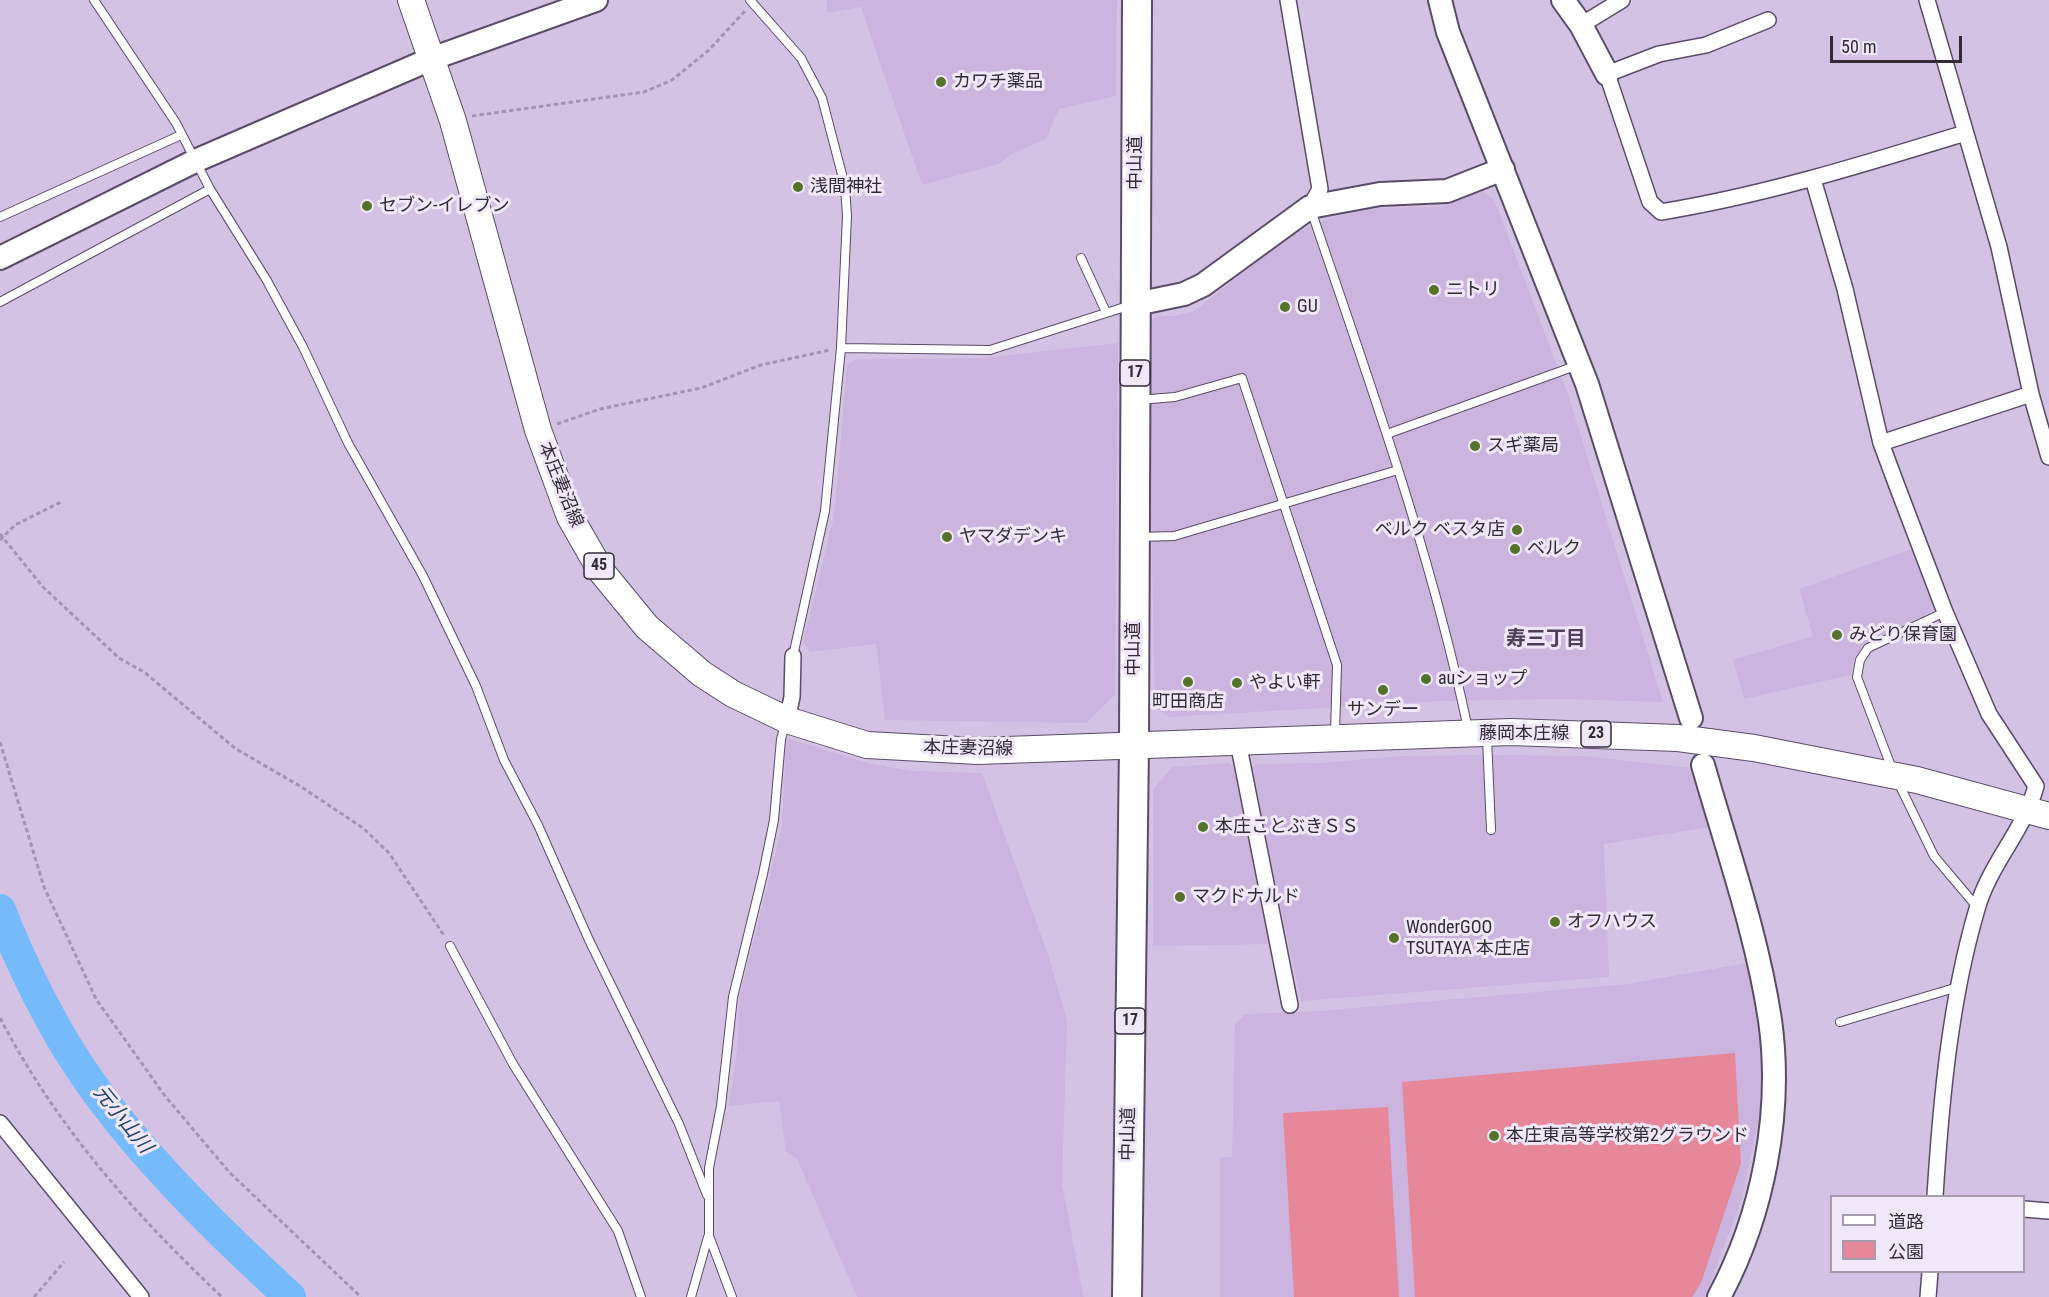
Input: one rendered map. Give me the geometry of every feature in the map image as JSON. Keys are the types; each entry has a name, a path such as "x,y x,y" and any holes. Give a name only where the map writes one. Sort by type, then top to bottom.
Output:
{"highway":[{"name":"中山道","path":"1127,1297 1134,746 1137,0"}],"main road":[{"name":"本庄妻沼線","path":"411,0 453,121 538,430 570,517 601,571 647,627 702,674 733,694 787,720 867,745 978,751 1134,746"},
{"name":"藤岡本庄線","path":"1134,746 1478,733 1619,734 1678,738 1754,748 2041,800"}],"street":[{"path":"0,258 195,161 431,59 596,0"},
{"path":"1136,304 1184,294 1203,285 1310,207 1320,189 1288,0"},
{"path":"1440,0 1448,32 1579,364 1691,718"},
{"path":"1563,0 1581,25 1607,74 1650,202 1661,212 1726,202 1813,179 1965,133"},
{"path":"1581,25 1622,0"},
{"path":"1927,0 1999,247 2031,394 2049,457"},
{"path":"1607,74 1659,54 1706,45 1768,20"},
{"path":"1310,207 1380,194 1447,191 1503,169"},
{"path":"1813,179 1845,289 1881,443 1945,612 1989,714 2008,739 2041,800 1977,907 1958,987 1938,1144 1935,1195"},
{"path":"1881,443 2031,394"},
{"path":"787,720 792,697 793,656"},
{"path":"1238,742 1290,1005"},
{"path":"1703,765 1757,958 1770,1021 1774,1108 1758,1200 1719,1297"},
{"path":"0,1123 141,1297"},
{"path":"2025,1209 2049,1211"},
{"path":"1928,1297 1929,1273"}],"lane":[{"path":"94,0 181,135 210,189 266,279 303,346 348,443 423,576 476,686 504,760 538,825 589,940 679,1124 707,1195"},
{"path":"751,1 801,58 822,98 845,186 847,216 841,348 825,511 793,656"},
{"path":"0,217 181,135"},
{"path":"0,302 210,189"},
{"path":"1310,207 1387,434 1478,733 1491,830"},
{"path":"1081,258 1106,312"},
{"path":"841,348 990,350 1136,304"},
{"path":"1387,434 1579,364"},
{"path":"1135,400 1175,397 1242,378 1337,665 1335,738"},
{"path":"1135,537 1174,536 1398,470"},
{"path":"1945,612 1868,648 1860,660 1857,677 1894,775 1934,856 1977,907"},
{"path":"732,1297 709,1236 707,1195 709,1168 721,1106 733,997 774,820 781,739 787,720"},
{"path":"450,946 513,1064 618,1232 641,1297"},
{"path":"1840,1022 1958,987"},
{"path":"691,1297 709,1236"}],"path":[{"path":"453,121 644,92 672,80 709,50 751,1"},
{"path":"538,430 600,409 701,388 760,365 805,353 841,348"},
{"path":"61,502 15,525 1,537 43,587 119,658 144,672 236,749 300,786 363,828 389,853 409,879 450,946"},
{"path":"0,742 44,887 96,999 165,1096 230,1173 361,1297"},
{"path":"0,1018 57,1113 93,1162 149,1226 222,1297"},
{"path":"34,1297 64,1262"}],"shaded area":[{"path":"827,0 1117,0 1116,96 1059,109 1046,139 1011,154 999,164 922,185 861,7 827,13"},
{"path":"1482,191 1494,199 1568,394 1663,702 1563,699 1442,701 1169,717 1155,707 1147,324 1157,316 1174,316 1194,311 1303,229 1330,218 1380,208 1442,207"},
{"path":"1118,343 1115,695 1086,723 885,720 876,644 810,652 803,642 834,516 847,366 856,359 982,358"},
{"path":"1912,549 1936,605 1931,612 1865,644 1854,658 1851,675 1744,699 1733,660 1813,636 1799,589"},
{"path":"786,738 868,763 912,771 982,773 1048,954 1067,1021 1062,1185 1084,1297 857,1297 797,1159 786,1152 779,1101 729,1106 738,1041 739,999 782,828"},
{"path":"1400,756 1583,756 1692,768 1710,827 1604,844 1609,977 1301,1001 1250,768 1257,764 1321,763"},
{"path":"1229,763 1238,771 1273,944 1153,946 1153,789 1172,767"},
{"name":"本庄東高等学校第2グラウンド","path":"1747,963 1761,1042 1760,1115 1741,1202 1705,1297 1220,1297 1220,1158 1232,1157 1235,1024 1245,1014 1320,1011 1627,984"}],"green space":[{"path":"1735,1053 1741,1163 1701,1283 1692,1297 1415,1297 1402,1082"},
{"path":"1388,1107 1399,1297 1294,1297 1283,1113"}],"waterway":[{"name":"元小山川","path":"0,910 48,1015 104,1102 180,1190 290,1297"}],"place":[{"name":"カワチ薬品","path":"941,82"},
{"name":"浅間神社","path":"798,187"},
{"name":"セブン-イレブン","path":"367,206"},
{"name":"ニトリ","path":"1434,290"},
{"name":"GU","path":"1285,307"},
{"name":"スギ薬局","path":"1475,446"},
{"name":"ベルク ベスタ店","path":"1517,530"},
{"name":"ヤマダデンキ","path":"947,537"},
{"name":"ベルク","path":"1515,549"},
{"name":"みどり保育園","path":"1837,635"},
{"name":"auショップ","path":"1426,679"},
{"name":"町田商店","path":"1188,682"},
{"name":"やよい軒","path":"1237,683"},
{"name":"サンデー","path":"1383,690"},
{"name":"本庄ことぶきＳＳ","path":"1203,827"},
{"name":"マクドナルド","path":"1180,897"},
{"name":"オフハウス","path":"1555,922"},
{"name":"WonderGOO TSUTAYA 本庄店","path":"1394,938"},
{"name":"本庄東高等学校第2グラウンド","path":"1494,1136"}],"district":[{"name":"寿三丁目","path":"1546,640"}]}
